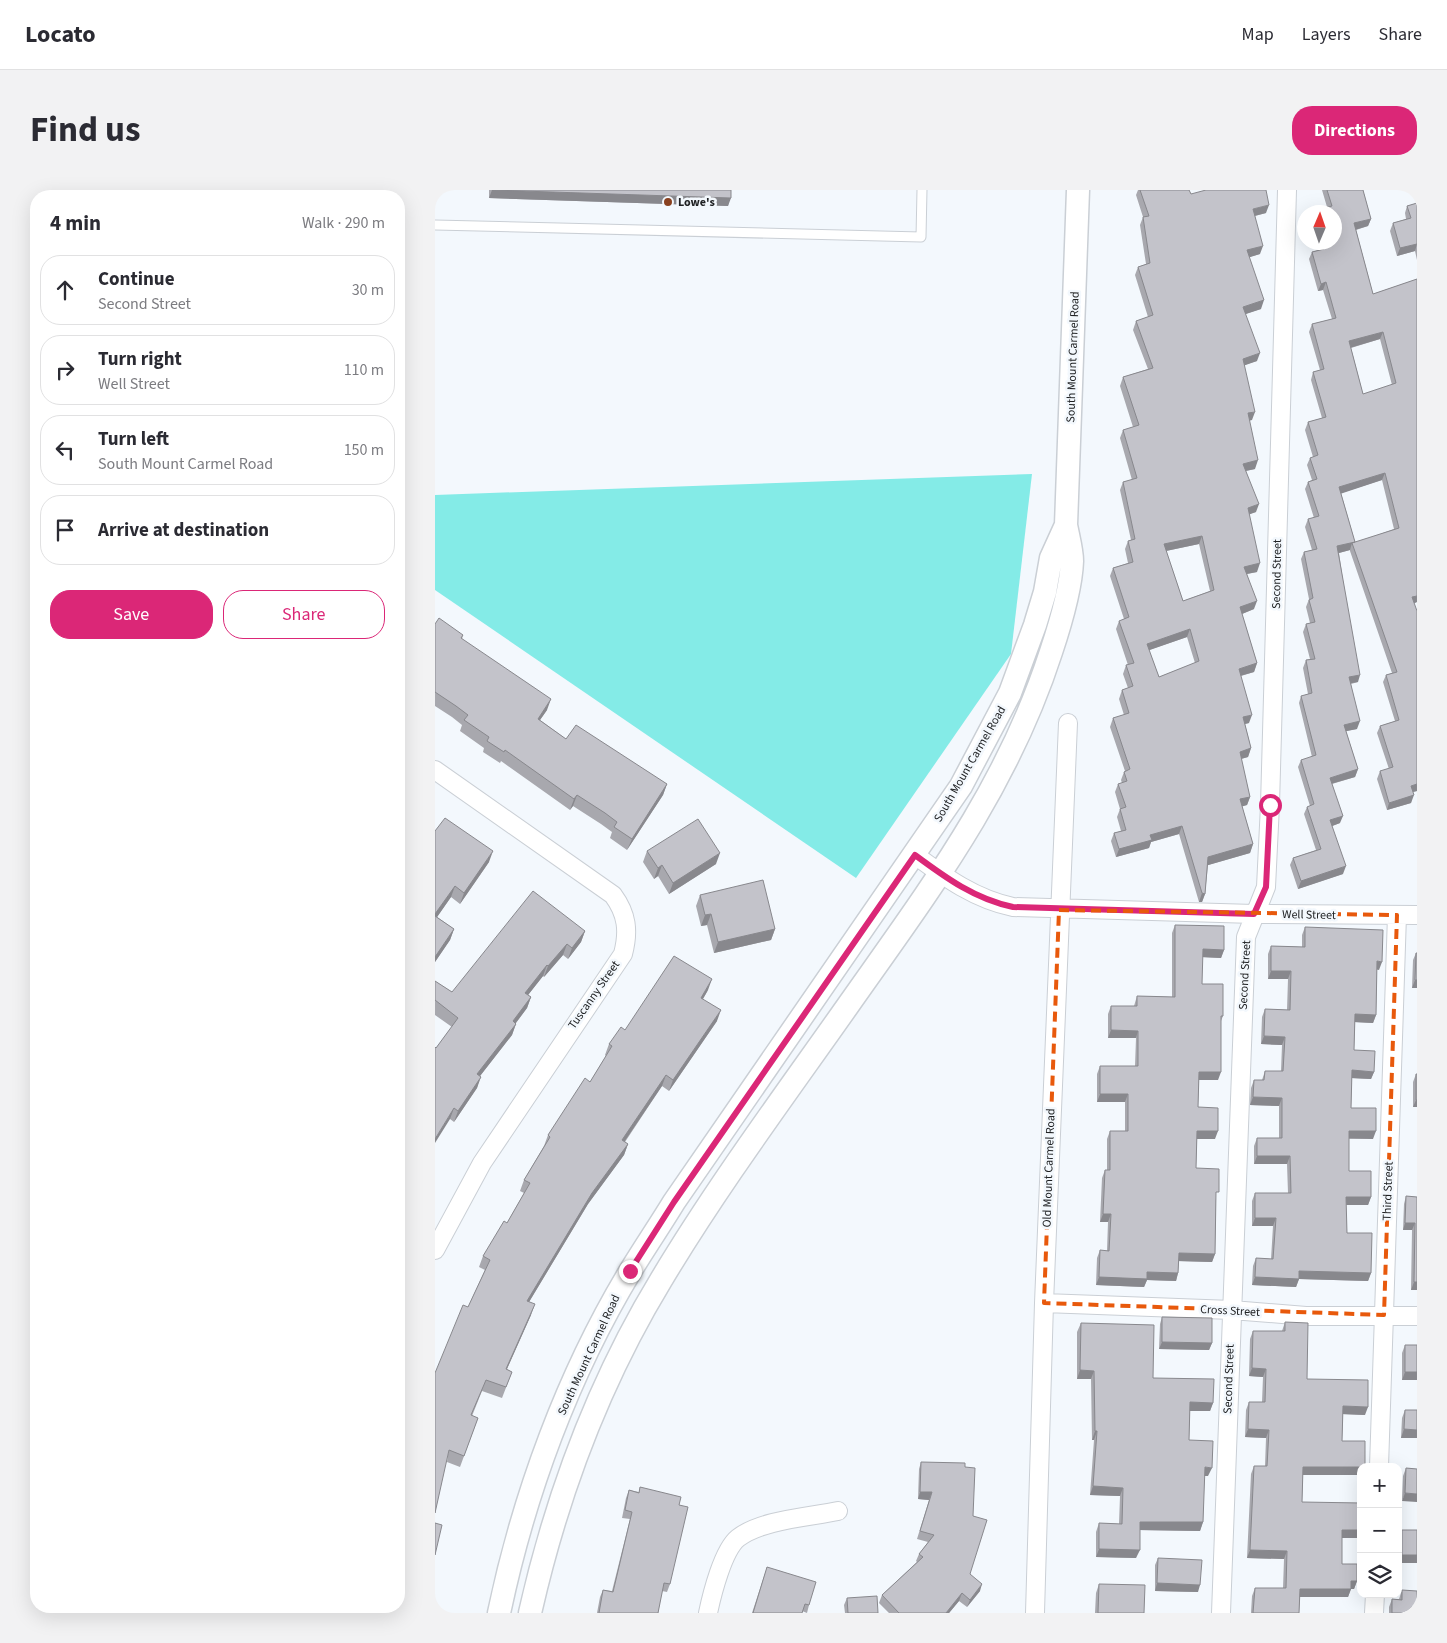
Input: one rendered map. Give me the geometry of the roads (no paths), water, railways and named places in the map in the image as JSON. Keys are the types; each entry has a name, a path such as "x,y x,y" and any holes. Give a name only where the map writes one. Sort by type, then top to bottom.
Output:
{"street":[{"name":"South Mount Carmel Road","path":"530,1613 549,1542 587,1432 615,1368 659,1283 682,1245 941,874 1008,760 1036,700 1057,635 1072,560 1066,525 1078,190"},
{"name":"Second Street","path":"1221,1613 1246,937 1266,887 1270,805 1287,190"},
{"name":"South Mount Carmel Road","path":"499,1613 510,1562 534,1481 595,1337 630,1271 674,1202 961,786 1010,693 1035,626 1045,592 1051,558 1066,525"},
{"name":"Old Mount Carmel Road","path":"1035,1613 1044,1303 1068,723"},
{"name":"Tuscanny Street","path":"435,770 613,895 622,907 627,922 627,937 623,954 483,1163 435,1250"},
{"name":"Well Street","path":"915,855 968,892 997,904 1029,909 1254,914 1417,915"},
{"name":"Third Street","path":"1379,1463 1397,915"},
{"name":"Cross Street","path":"1044,1303 1232,1310 1306,1316 1417,1316"},
{"path":"708,1613 717,1576 737,1539 761,1526 838,1511"},
{"path":"1374,1613 1375,1598"}],"lane":[{"path":"435,225 921,237 922,190"}],"water":[{"path":"1032,474 1011,654 856,878 435,590 435,495"}],"place":[{"name":"Lowe's","path":"668,202"}]}
